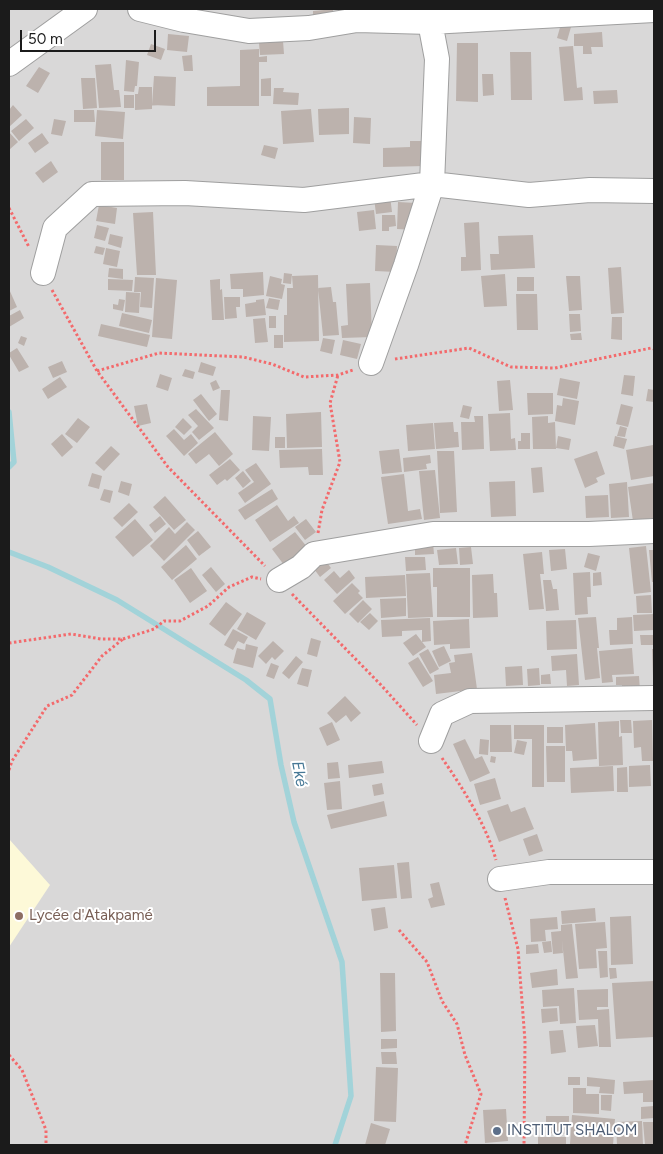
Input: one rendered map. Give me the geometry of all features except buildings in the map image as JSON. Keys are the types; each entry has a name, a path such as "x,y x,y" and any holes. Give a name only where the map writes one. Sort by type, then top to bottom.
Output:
{"street":[{"path":"9,64 85,9"},
{"path":"140,9 184,20 248,31 309,28 357,20 430,22 654,10"},
{"path":"371,363 406,266 432,184 437,59 430,22"},
{"path":"43,273 55,228 92,194 185,194 304,200 432,184 529,195 590,190 654,191"},
{"path":"278,580 301,567 314,554 433,534 589,534 654,530"},
{"path":"431,741 442,714 470,700 654,698"},
{"path":"500,879 549,872 654,872"}],"path":[{"path":"9,208 97,371 168,468 381,685 431,741 460,783 492,846 518,949 525,1041 524,1145"},
{"path":"314,554 322,510 340,462 330,403 338,375"},
{"path":"9,770 12,761 48,706 72,695 102,656 123,639 154,628 164,621 180,620 208,606 229,587 252,577 278,580"},
{"path":"9,643 71,634 123,639"},
{"path":"399,930 427,962 442,1001 457,1024 465,1055 480,1094 465,1145"},
{"path":"9,1055 22,1070 46,1130 46,1145"}],"shaded area":[{"path":"9,9 654,9 654,1145 9,1145"},
{"name":"Lycée d'Atakpamé","path":"9,839 50,885 9,947"}],"waterway":[{"name":"Eké","path":"9,412 14,462 9,467"},
{"name":"Eké","path":"9,552 48,567 117,600 246,680 270,699 281,765 294,822 342,962 351,1096 335,1145"}],"place":[{"name":"Lycée d'Atakpamé","path":"19,916"},
{"name":"INSTITUT SHALOM","path":"497,1131"}]}
